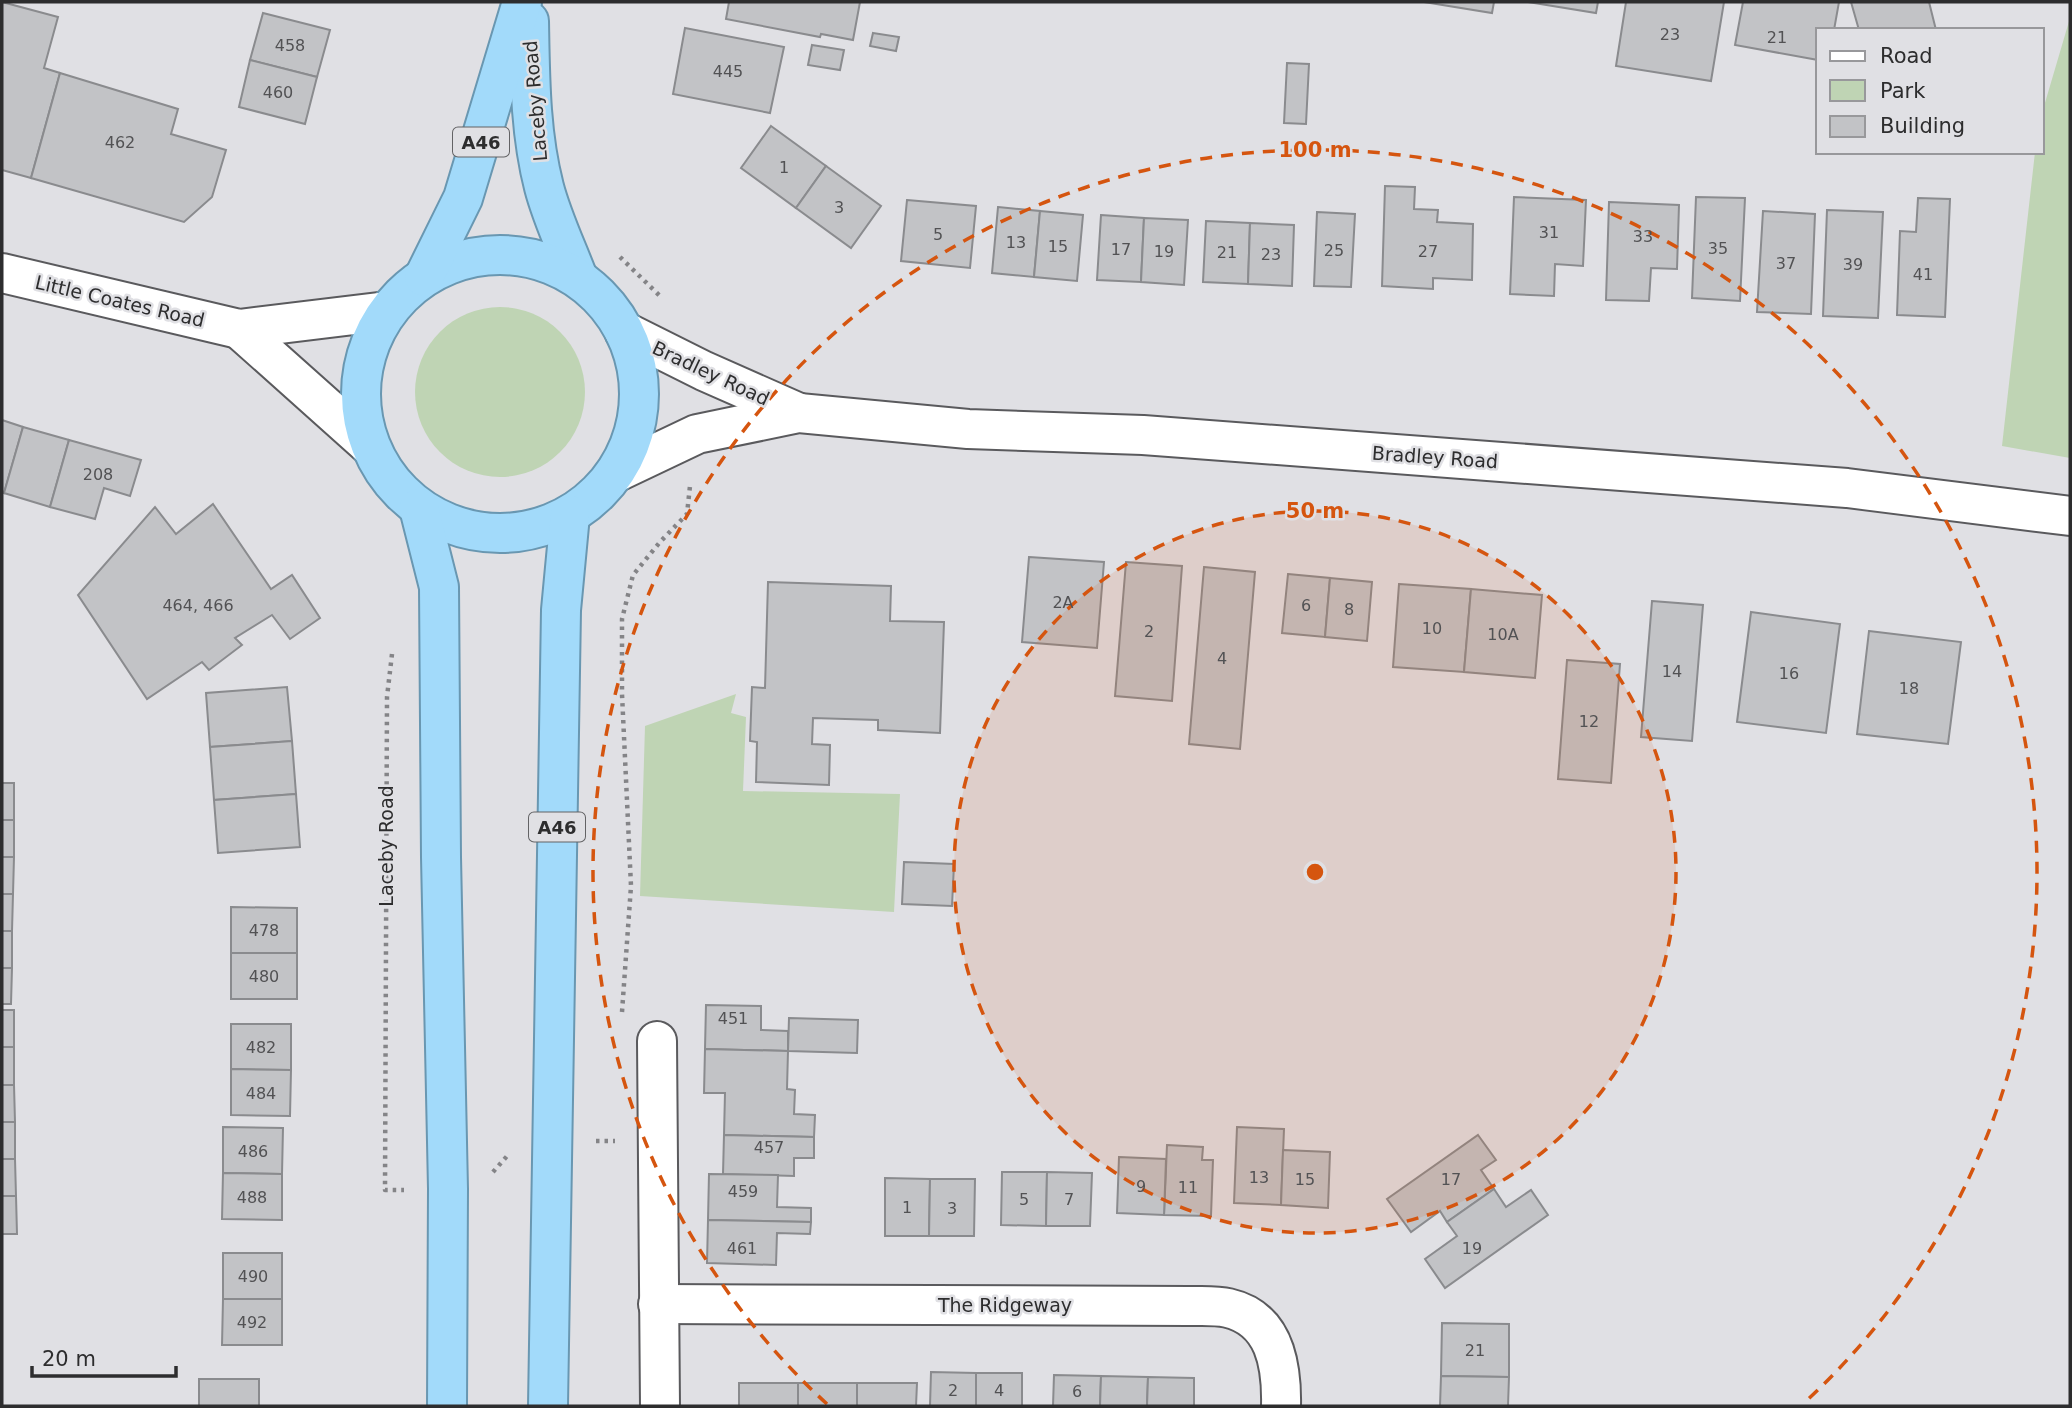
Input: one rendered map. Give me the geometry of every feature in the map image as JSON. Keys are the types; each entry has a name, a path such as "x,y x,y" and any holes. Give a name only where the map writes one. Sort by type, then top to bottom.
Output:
{"highway":[{"name":"Laceby Road","path":"424,277 463,198 522,2"},
{"name":"Laceby Road","path":"528,2 534,138 544,189 578,278"},
{"name":"A46","path":"485,255 518,256 549,263 578,278 597,293 612,311 624,331 636,365 639,401 635,426 628,451 615,473 602,489 570,515 536,528 496,534 469,530 419,508 390,480 370,446 363,418 360,390 364,362 373,335 387,311 404,292 424,277 453,262 485,255"},
{"path":"419,508 439,587 448,1189 447,1406"},
{"name":"A46","path":"548,1406 561,610 570,515"}],"street":[{"name":"Little Coates Road","path":"2,273 239,329 387,311"},
{"name":"Little Coates Road","path":"239,329 370,446"},
{"name":"Bradley Road","path":"624,331 704,371 799,413"},
{"name":"Bradley Road","path":"615,473 697,434 799,413 968,429 1143,435 1847,488 2070,516"},
{"path":"657,1041 660,1406"},
{"name":"The Ridgeway","path":"658,1304 1228,1308 1261,1324 1275,1351 1282,1381 1281,1406"}],"path":[{"path":"618,255 662,298"},
{"path":"622,1016 631,886 622,694 622,619 633,575 687,514 697,434"},
{"name":"Laceby Road","path":"393,645 387,697 386,1190 479,1188 522,1138 613,1142 613,1128"}],"green space":[{"path":"2070,18 2070,458 2002,446 2035,154 2044,154 2044,106"},
{"path":"500,307 532,314 560,332 578,360 585,392 578,424 560,452 532,470 500,477 468,470 440,452 422,424 415,392 422,360 440,332 468,314"},
{"path":"736,694 731,713 746,717 743,791 900,794 894,912 640,896 645,726"}],"building":[{"path":"2,2 58,17 44,68 60,73 31,178 2,170"},
{"path":"729,2 860,2 853,40 821,34 820,37 726,19"},
{"path":"1424,2 1494,2 1492,13"},
{"path":"1528,2 1598,2 1596,13"},
{"path":"1626,2 1724,2 1711,81 1616,66"},
{"path":"1743,2 1839,2 1834,28 1816,28 1816,60 1735,45"},
{"path":"1851,2 1929,2 1936,28 1858,28"},
{"path":"263,13 330,30 317,77 250,60"},
{"path":"685,28 784,47 770,113 673,94"},
{"path":"873,33 899,37 896,51 870,46"},
{"path":"812,45 844,50 840,70 808,65"},
{"path":"250,60 317,77 305,124 239,107"},
{"path":"1287,63 1309,64 1306,124 1284,123"},
{"path":"60,73 178,109 171,134 226,150 212,197 184,222 31,178"},
{"path":"771,126 826,166 796,208 741,168"},
{"path":"826,166 881,206 851,248 796,208"},
{"path":"1385,186 1415,187 1414,209 1438,210 1437,222 1473,224 1472,280 1433,278 1433,289 1382,286"},
{"path":"1514,197 1586,200 1583,266 1555,264 1554,296 1510,294"},
{"path":"1696,197 1745,198 1740,301 1692,298"},
{"path":"1918,198 1950,199 1945,317 1897,315 1900,231 1916,232"},
{"path":"907,200 976,206 970,268 901,261"},
{"path":"1609,202 1679,205 1677,269 1651,268 1649,301 1606,300"},
{"path":"998,207 1040,211 1034,277 992,273"},
{"path":"1827,210 1883,212 1878,318 1823,316"},
{"path":"1040,211 1083,215 1077,281 1034,277"},
{"path":"1763,211 1815,214 1811,314 1757,312"},
{"path":"1317,212 1355,214 1351,287 1314,286"},
{"path":"1101,215 1144,218 1141,282 1097,280"},
{"path":"1144,218 1188,220 1184,285 1141,282"},
{"path":"1206,221 1250,223 1248,284 1203,282"},
{"path":"1250,223 1294,225 1292,286 1248,284"},
{"path":"2,420 23,427 4,493 2,492"},
{"path":"23,427 69,440 50,507 4,493"},
{"path":"69,440 141,460 130,496 104,488 95,519 50,507"},
{"path":"213,504 271,589 292,575 320,618 290,639 272,615 235,638 242,645 209,670 202,662 147,699 78,595 155,507 176,534"},
{"path":"1029,557 1104,562 1097,648 1022,642"},
{"path":"1126,562 1182,566 1172,701 1115,696"},
{"path":"1204,567 1255,572 1240,749 1189,744"},
{"path":"1288,574 1330,578 1325,637 1282,633"},
{"path":"1330,578 1372,582 1367,641 1325,637"},
{"path":"768,582 891,586 890,621 944,622 940,733 878,730 878,720 813,718 812,744 830,745 829,785 756,782 757,742 750,741 752,687 765,688"},
{"path":"1399,584 1471,589 1464,672 1393,667"},
{"path":"1471,589 1542,595 1535,678 1464,672"},
{"path":"1652,601 1703,605 1692,741 1641,737"},
{"path":"1751,612 1840,624 1826,733 1737,722"},
{"path":"1869,631 1961,642 1948,744 1857,734"},
{"path":"1567,660 1620,664 1611,783 1558,779"},
{"path":"287,687 292,741 210,747 206,693"},
{"path":"292,741 296,794 214,800 210,747"},
{"path":"2,783 14,783 14,820 2,820"},
{"path":"296,794 300,847 218,853 214,800"},
{"path":"2,820 14,820 14,857 2,857"},
{"path":"2,857 14,857 13,894 2,894"},
{"path":"904,862 954,864 952,906 902,904"},
{"path":"2,894 13,894 12,931 2,931"},
{"path":"231,907 297,908 297,953 231,953"},
{"path":"2,931 12,931 12,968 2,968"},
{"path":"231,953 297,953 297,999 231,999"},
{"path":"2,968 12,968 11,1004 2,1004"},
{"path":"706,1005 761,1006 761,1030 788,1031 788,1051 705,1049"},
{"path":"2,1010 14,1010 14,1047 2,1047"},
{"path":"789,1018 858,1020 857,1053 788,1051"},
{"path":"231,1024 291,1024 291,1070 231,1069"},
{"path":"2,1047 14,1047 14,1085 2,1085"},
{"path":"705,1049 788,1051 787,1089 795,1090 794,1114 815,1115 814,1137 724,1135 725,1093 704,1093"},
{"path":"231,1069 291,1070 290,1116 231,1115"},
{"path":"2,1085 14,1085 15,1122 2,1122"},
{"path":"2,1122 15,1122 15,1159 2,1159"},
{"path":"223,1127 283,1128 282,1174 223,1173"},
{"path":"1237,1127 1284,1129 1281,1205 1234,1203"},
{"path":"724,1135 814,1137 814,1158 794,1158 794,1176 723,1174"},
{"path":"1478,1135 1496,1160 1481,1170 1494,1189 1447,1222 1440,1211 1411,1232 1387,1199"},
{"path":"1167,1145 1203,1147 1202,1160 1213,1160 1211,1216 1164,1215"},
{"path":"1283,1150 1330,1152 1328,1208 1281,1205"},
{"path":"1119,1157 1166,1159 1164,1215 1117,1213"},
{"path":"2,1159 15,1159 16,1196 2,1196"},
{"path":"1002,1172 1047,1172 1046,1226 1001,1225"},
{"path":"1047,1172 1092,1173 1090,1226 1046,1226"},
{"path":"223,1173 282,1174 282,1220 222,1219"},
{"path":"709,1174 778,1175 777,1207 811,1208 811,1222 708,1220"},
{"path":"885,1178 930,1179 929,1236 885,1236"},
{"path":"930,1179 975,1179 974,1236 929,1236"},
{"path":"1494,1189 1506,1207 1531,1190 1548,1215 1445,1288 1425,1259 1457,1236 1447,1222"},
{"path":"2,1196 16,1196 17,1234 2,1234"},
{"path":"708,1220 811,1222 810,1234 777,1233 776,1265 707,1263"},
{"path":"223,1253 282,1253 282,1299 223,1299"},
{"path":"223,1299 282,1299 282,1345 222,1345"},
{"path":"1442,1323 1509,1324 1509,1377 1441,1376"},
{"path":"931,1372 976,1373 976,1406 930,1406"},
{"path":"976,1373 1022,1373 1022,1406 976,1406"},
{"path":"1054,1375 1101,1376 1100,1406 1053,1406"},
{"path":"1101,1376 1148,1377 1147,1406 1100,1406"},
{"path":"1441,1376 1509,1377 1508,1406 1440,1406"},
{"path":"1148,1377 1194,1378 1194,1406 1147,1406"},
{"path":"199,1379 259,1379 259,1406 199,1406"},
{"path":"739,1383 798,1383 798,1406 739,1406"},
{"path":"798,1383 857,1383 857,1406 798,1406"},
{"path":"857,1383 917,1383 916,1406 857,1406"}]}
